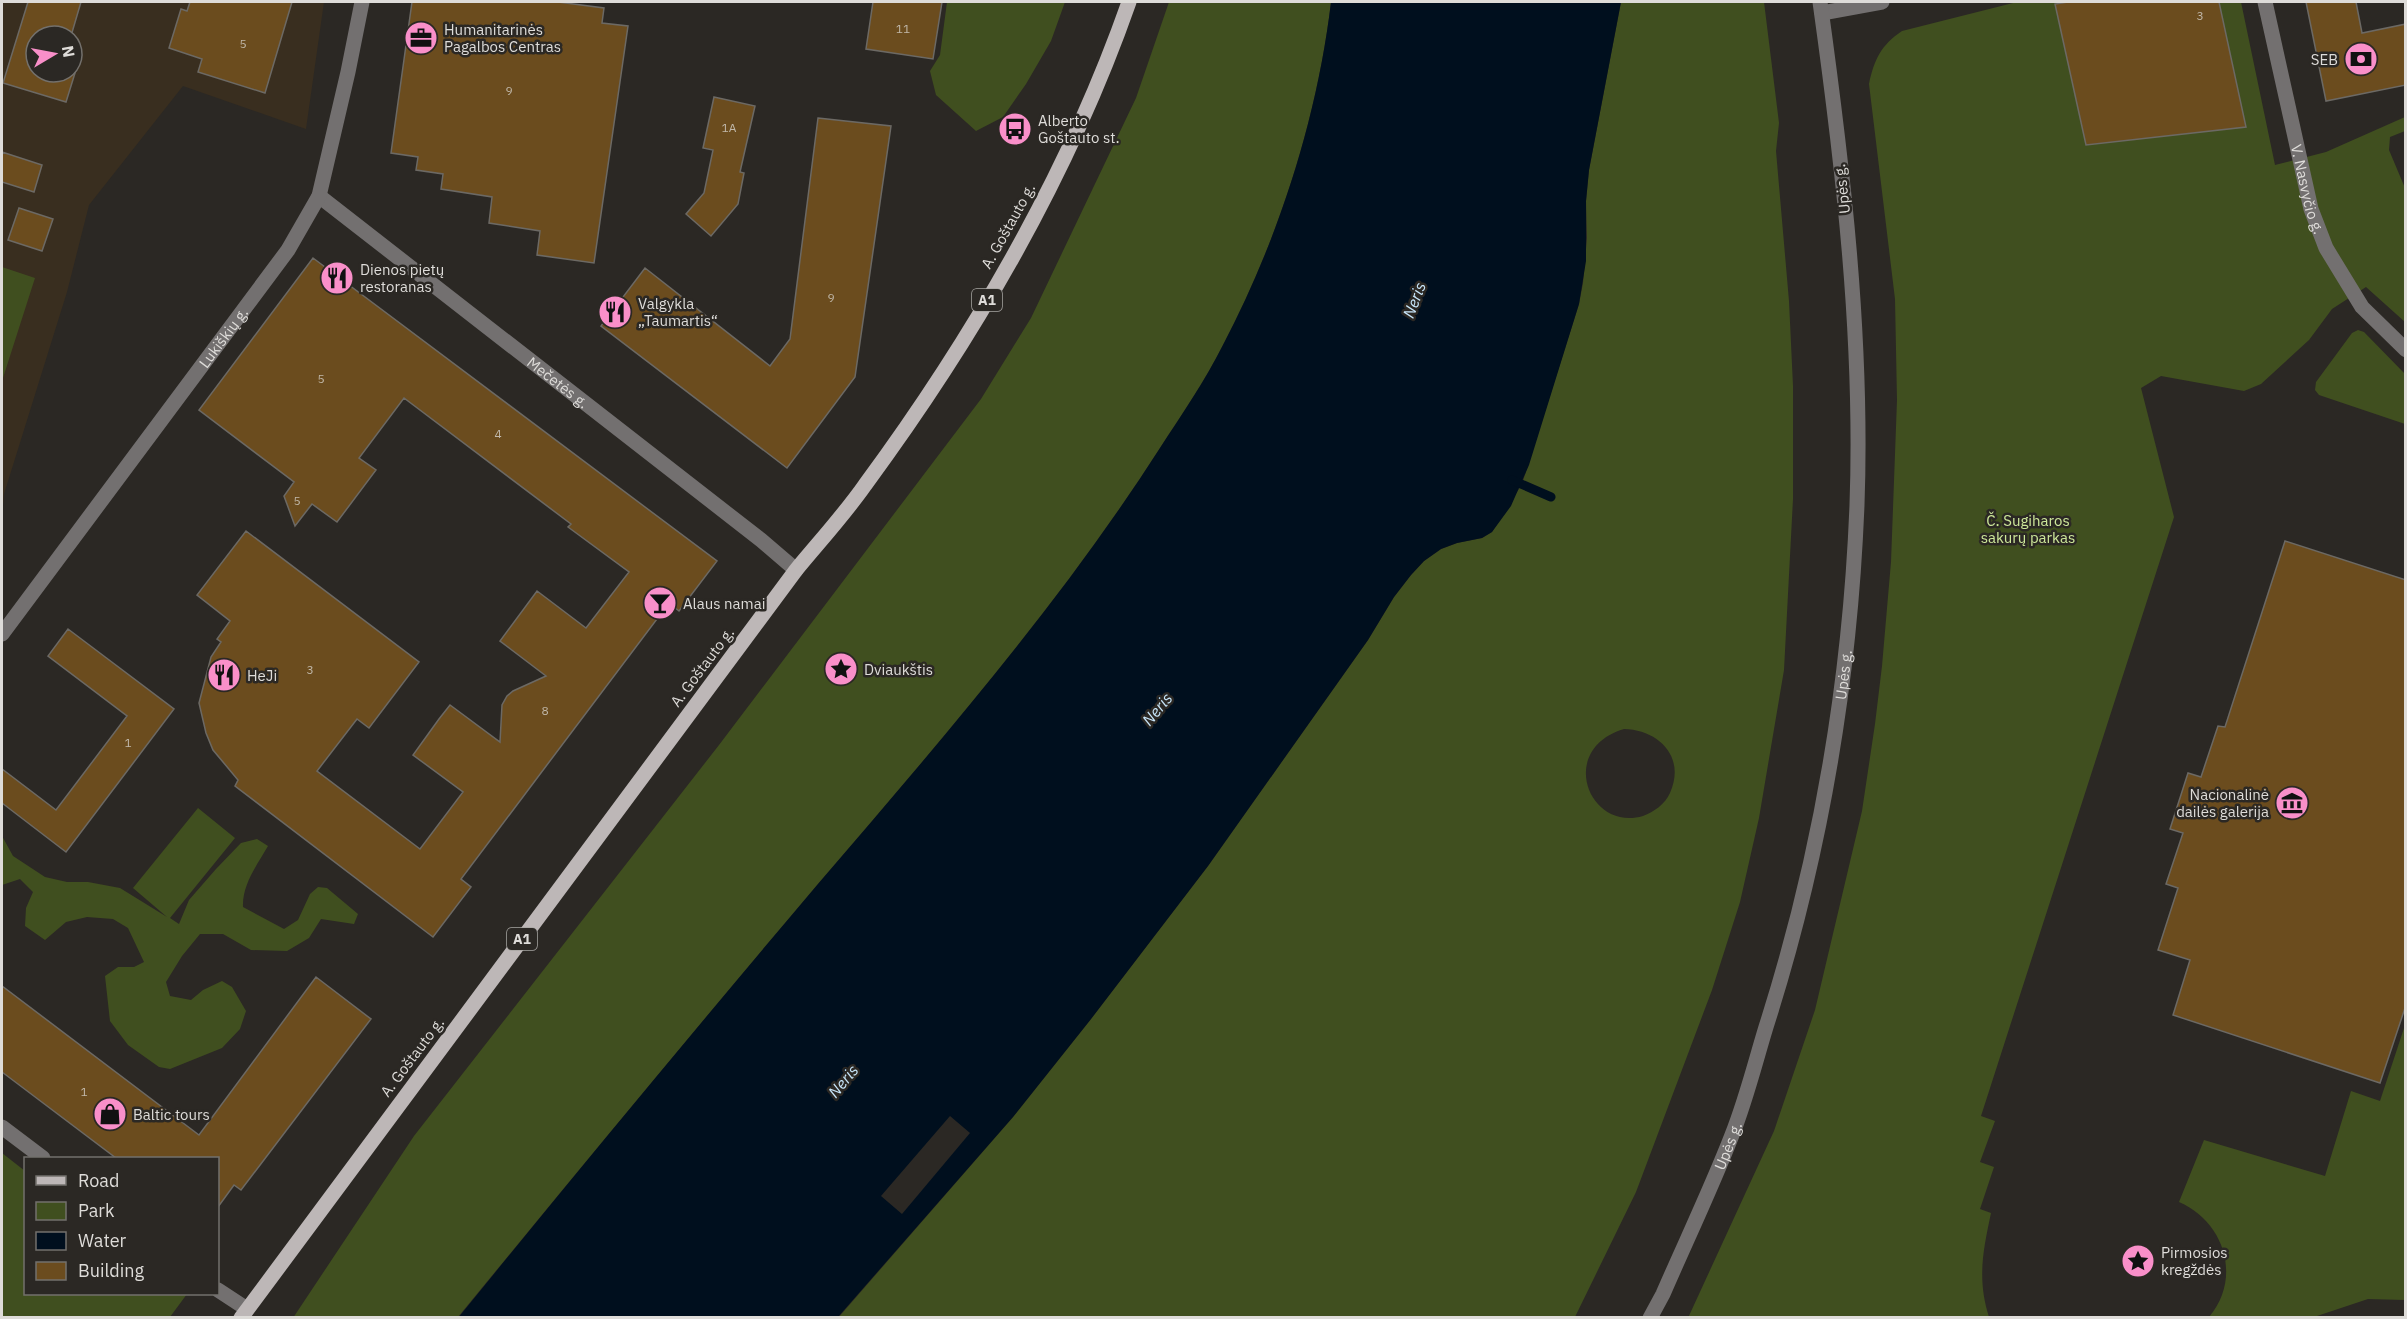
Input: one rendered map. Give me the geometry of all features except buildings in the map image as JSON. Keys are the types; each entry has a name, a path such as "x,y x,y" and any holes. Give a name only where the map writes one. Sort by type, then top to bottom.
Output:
{"main road":[{"name":"A. Goštauto g.","path":"244,1313 796,570 864,487 951,362 1023,239 1061,167 1129,2"}],"street":[{"name":"Lukiškių g.","path":"2,632 288,250 319,196 362,2"},
{"path":"1821,7 1882,2"},
{"name":"V. Nasvyčio g.","path":"2265,2 2311,209 2326,248 2362,307 2406,350"},
{"name":"Upės g.","path":"1650,1317 1663,1294 1733,1133 1782,978 1805,892 1841,695 1857,503 1857,399 1853,309 1845,219 1821,7"},
{"name":"Mečetės g.","path":"319,196 796,570"},
{"path":"2,1127 43,1157"},
{"path":"219,1291 244,1313"}],"shaded area":[{"path":"2,2 324,2 306,129 183,86 89,205 67,292 4,494 2,517"}],"green space":[{"path":"947,2 1065,2 1051,41 1026,84 1003,117 976,131 936,95 930,71 940,55"},
{"path":"1169,2 1331,2 1325,46 1305,135 1278,221 1261,264 1223,345 1201,384 1122,506 996,672 458,1317 293,1318 414,1136 719,745 981,399 1031,318 1136,98"},
{"path":"1621,2 1764,2 1779,123 1776,151 1789,301 1793,386 1793,499 1784,670 1759,818 1740,902 1712,990 1636,1192 1575,1317 838,1318 1013,1117 1091,1019 1208,866 1368,640 1394,597 1411,575 1424,561 1441,549 1482,538 1492,532 1522,484 1579,304 1587,238 1586,201 1589,170","holes":["1624,729 1648,734 1666,748 1672,757 1674,780 1668,797 1659,807 1643,816 1624,818 1607,812 1595,801 1588,786 1586,770 1591,753 1603,739"]},
{"name":"Č. Sugiharos sakurų parkas","path":"2017,2 2241,2 2275,165 2326,152 2405,117 2405,131 2390,137 2389,150 2405,188 2405,322 2366,287 2332,309 2309,340 2261,384 2244,391 2161,376 2141,388 2174,517 1981,1116 1995,1121 1980,1162 1994,1167 1980,1209 1991,1213 1982,1265 1983,1290 1989,1317 1688,1318 1774,1131 1815,1010 1862,811 1875,724 1891,562 1897,400 1895,299 1869,84 1871,75 1876,60 1884,48 1902,31"},
{"path":"2,267 35,278 2,381"},
{"path":"2358,330 2364,332 2405,374 2405,424 2319,395 2315,390 2316,382 2352,333"},
{"path":"198,808 235,838 170,918 179,924 189,900 216,869 241,843 257,839 268,846 248,883 243,907 284,929 298,920 310,894 318,887 327,888 358,914 354,924 321,919 309,938 287,951 251,950 223,934 200,934 182,956 166,982 170,996 191,1000 203,990 222,981 232,987 246,1011 240,1029 222,1048 170,1069 159,1067 128,1045 110,1021 105,976 118,967 134,967 144,962 128,928 113,919 87,917 66,922 45,940 25,926 26,908 33,892 20,879 2,885 2,836 13,856 45,877 120,888 167,917 133,888"},
{"path":"2405,1025 2405,1300 2368,1299 2314,1317 2209,1317 2219,1302 2225,1285 2224,1252 2208,1223 2195,1211 2179,1202 2204,1140 2325,1176 2351,1091 2380,1101"},
{"path":"2,1153 24,1170 24,1295 186,1295 170,1317 2,1317"}],"water":[{"name":"Neris","path":"1331,2 1621,2 1589,170 1586,201 1586,261 1579,304 1529,465 1511,506 1492,532 1482,538 1441,549 1424,561 1411,575 1394,597 1368,640 1208,866 1091,1019 1013,1117 838,1317 458,1318 592,1154 996,672 1122,506 1201,384 1243,305 1261,264 1278,221 1305,135 1325,46"}],"pier":[{"path":"950,1116 970,1133 902,1214 881,1196"}],"waterway":[{"path":"1512,480 1551,497"}],"place":[{"name":"Humanitarinės Pagalbos Centras","path":"421,38"},
{"name":"SEB","path":"2361,59"},
{"name":"Alberto Goštauto st.","path":"1015,129"},
{"name":"Dienos pietų restoranas","path":"337,278"},
{"name":"Valgykla „Taumartis“","path":"615,312"},
{"name":"Alaus namai","path":"660,603"},
{"name":"Dviaukštis","path":"841,669"},
{"name":"HeJi","path":"224,675"},
{"name":"Nacionalinė dailės galerija","path":"2292,803"},
{"name":"Baltic tours","path":"110,1114"},
{"name":"Pirmosios kregždės","path":"2138,1261"}]}
